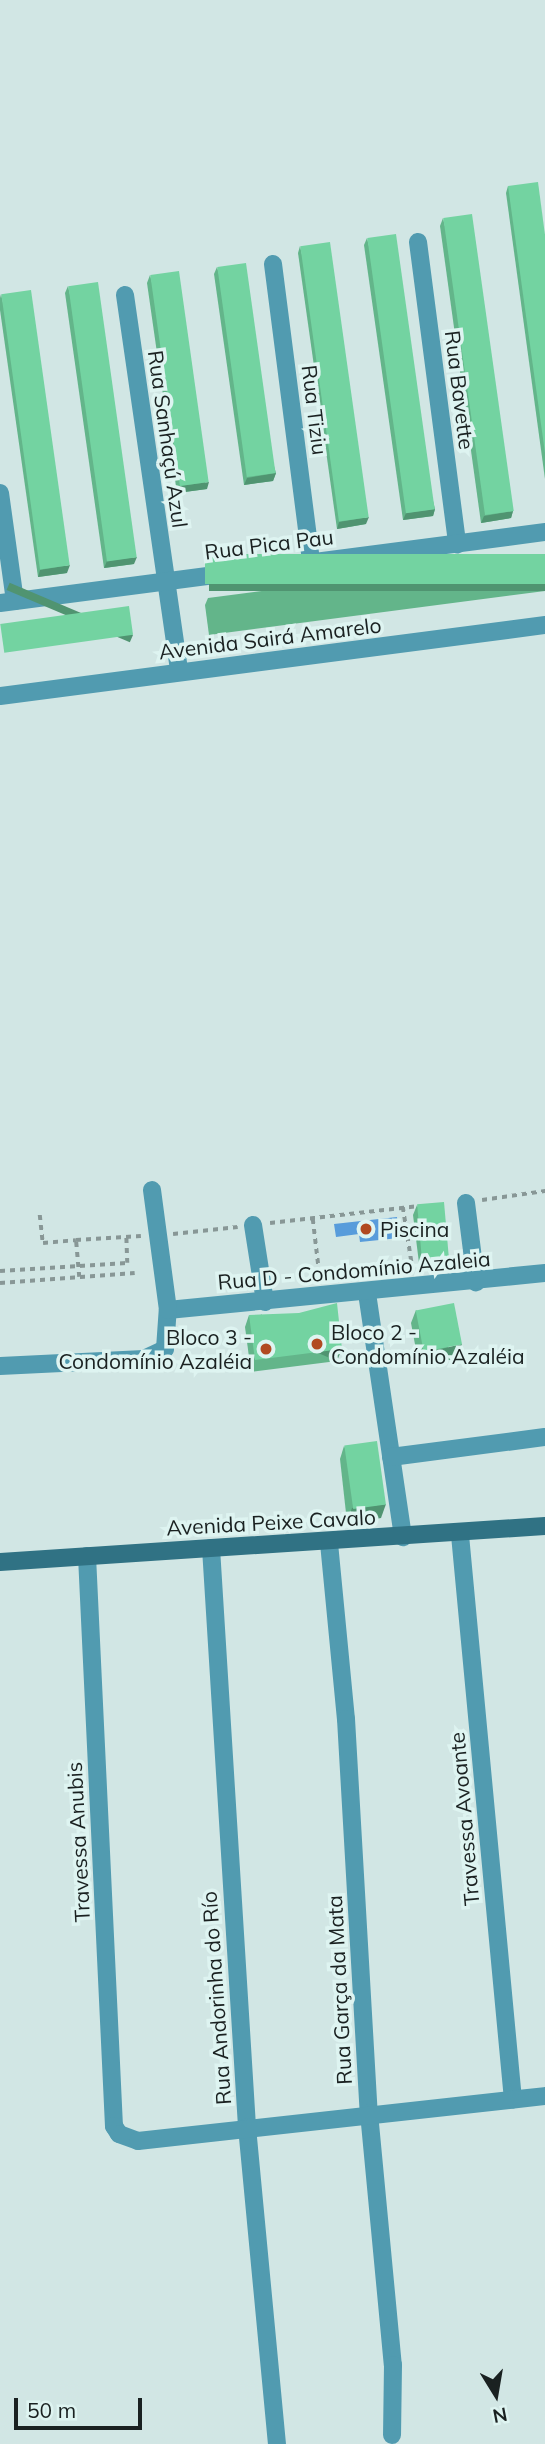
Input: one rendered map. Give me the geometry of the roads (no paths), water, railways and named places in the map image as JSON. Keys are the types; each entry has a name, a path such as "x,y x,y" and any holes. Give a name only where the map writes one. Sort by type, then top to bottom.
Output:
{"street":[{"name":"Rua Bavette","path":"418,242 457,544"},
{"name":"Rua Tiziu","path":"273,264 311,561"},
{"name":"Rua Sanhaçú Azul","path":"125,295 179,672"},
{"path":"0,493 8,602"},
{"name":"Rua Pica Pau","path":"8,602 545,532"},
{"name":"Avenida Sairá Amarelo","path":"0,696 545,625"},
{"path":"0,1366 158,1355 165,1349 167,1310 152,1190"},
{"path":"466,1203 476,1282"},
{"path":"253,1225 265,1302"},
{"name":"Rua D - Condomínio Azaleia","path":"167,1310 367,1293 545,1273"},
{"path":"367,1293 402,1537"},
{"path":"391,1457 545,1437"},
{"name":"Avenida Peixe Cavalo","path":"0,1562 460,1535 545,1526"},
{"name":"Travessa Avoante","path":"460,1535 513,2100"},
{"name":"Rua Garça da Mata","path":"330,1543 346,1719 369,2113 393,2365 392,2435"},
{"name":"Rua Andorinha do Río","path":"211,1548 247,2127 278,2444"},
{"name":"Travessa Anubis","path":"87,1556 114,2126 124,2139 138,2141 247,2127"},
{"path":"247,2127 545,2096"}],"water":[{"name":"Piscina","path":"397,1217 399,1238 360,1242 359,1234 336,1237 334,1224"}],"place":[{"name":"Piscina","path":"366,1229"},
{"name":"Bloco 2 - Condomínio Azaléia","path":"317,1344"},
{"name":"Bloco 3 - Condomínio Azaléia","path":"266,1349"}]}
